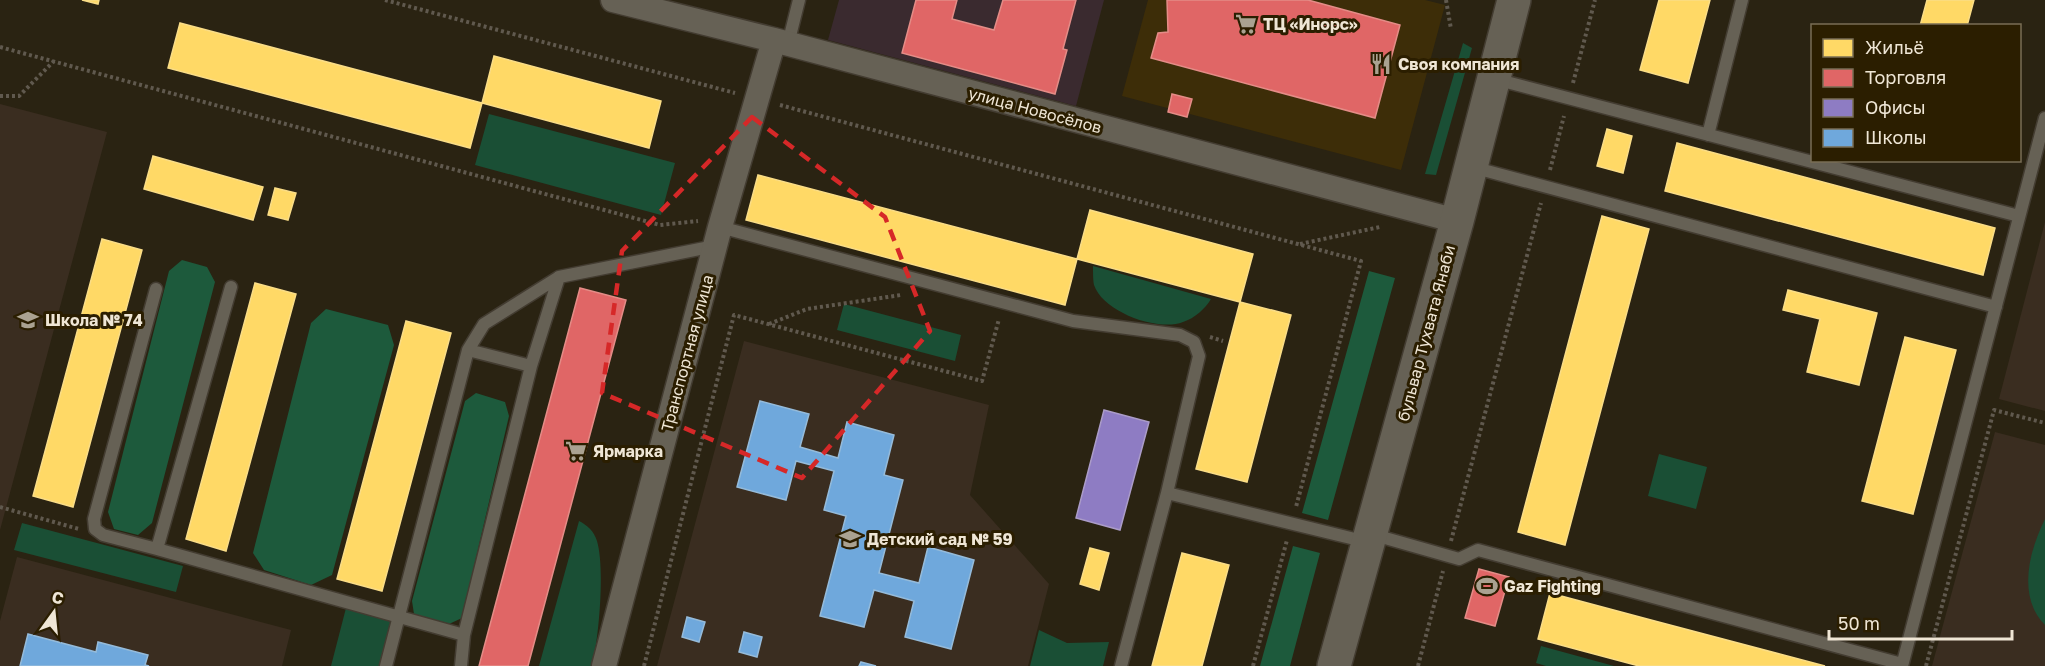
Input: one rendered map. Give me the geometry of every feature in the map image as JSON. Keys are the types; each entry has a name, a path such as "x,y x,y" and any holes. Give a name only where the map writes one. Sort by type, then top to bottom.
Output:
{"main road":[{"name":"бульвар Тухвата Янаби","path":"1334,666 1457,222 1514,0"}],"street":[{"name":"улица Новосёлов","path":"613,0 639,3 1457,222"},
{"name":"Транспортная улица","path":"604,666 719,231 757,99 781,42"}],"lane":[{"path":"781,42 799,0"},
{"path":"1708,135 1742,0"},
{"path":"1494,78 1811,162"},
{"path":"1167,493 1292,524 1370,538 1459,559 1478,550 1902,665 2045,118"},
{"path":"1812,162 2019,216"},
{"path":"1471,167 1996,307"},
{"path":"386,666 468,350 484,324 559,277 719,231 1073,321 1180,335 1194,342 1199,357 1167,493 1121,666"},
{"path":"461,666 464,635 531,366 559,277"},
{"path":"157,549 231,287"},
{"path":"156,289 94,519 95,529 103,535 464,635"},
{"path":"468,350 531,366"}],"path":[{"path":"385,0 1361,261 1253,666"},
{"path":"1446,0 1451,29"},
{"path":"1418,666 1595,0"},
{"path":"0,47 660,225 719,231"},
{"path":"0,96 19,96 54,61"},
{"path":"1299,244 1388,225"},
{"path":"768,325 807,309 948,288"},
{"path":"644,666 734,315 982,381 1003,302"},
{"path":"1926,666 1994,410 2045,423"},
{"path":"0,507 103,535"}],"highlighted area":[{"path":"752,117 885,217 930,331 802,478 602,393 622,251"}],"shaded area":[{"path":"839,0 1104,0 1076,106 828,40"},
{"path":"1148,0 1425,0 1445,5 1401,170 1122,96"},
{"name":"Школа № 74","path":"0,104 107,132 0,530"},
{"path":"2045,222 2045,411 1999,399"},
{"name":"Детский сад № 59","path":"744,341 989,405 970,495 1049,584 1028,666 657,666"},
{"path":"1995,432 2045,445 2045,666 1932,666"},
{"path":"17,557 291,630 282,666 0,666 0,621"}],"green space":[{"path":"1463,43 1472,48 1436,175 1425,174"},
{"path":"489,114 675,163 661,215 475,165"},
{"path":"182,260 207,267 215,282 152,523 138,535 114,529 108,512 169,271"},
{"path":"1093,266 1211,299 1199,313 1183,322 1160,324 1146,322 1120,311 1099,295 1094,285"},
{"path":"1369,271 1395,278 1328,520 1302,513"},
{"path":"844,304 961,335 955,361 837,330"},
{"path":"326,309 388,325 394,345 332,575 311,585 264,570 253,553 311,323"},
{"path":"476,393 505,402 509,416 462,618 449,624 414,614 412,601 465,401"},
{"path":"1659,454 1707,467 1696,509 1648,496"},
{"path":"2045,519 2045,625 2036,614 2031,601 2028,574 2034,545"},
{"path":"579,521 594,534 601,568 597,638 592,666 539,666"},
{"path":"22,523 183,566 176,592 14,550"},
{"path":"1293,546 1320,553 1290,666 1260,666"},
{"path":"346,608 393,620 381,666 331,666"},
{"path":"1039,630 1067,643 1109,642 1103,666 1030,666"},
{"path":"1541,646 1614,666 1546,666 1536,663"}],"building: Жильё":[{"path":"82,0 99,0 98,4"},
{"path":"1659,0 1710,0 1688,83 1640,70"},
{"path":"1927,0 1974,0 1968,24 1921,24"},
{"path":"180,23 482,103 470,148 168,68"},
{"path":"494,56 661,101 649,148 482,103"},
{"path":"1607,129 1632,136 1623,173 1597,166"},
{"path":"1677,143 1995,228 1983,275 1665,191"},
{"path":"153,156 263,187 253,220 144,189"},
{"path":"758,175 1077,259 1065,305 746,220"},
{"path":"275,188 296,193 288,220 268,215"},
{"path":"1090,210 1253,254 1240,302 1077,259"},
{"path":"1602,216 1649,229 1565,545 1518,532"},
{"path":"102,239 142,250 73,507 33,496"},
{"path":"255,283 296,294 226,551 186,539"},
{"path":"1788,290 1877,313 1859,385 1807,372 1820,319 1783,310"},
{"path":"1240,302 1291,315 1247,482 1196,469"},
{"path":"406,321 451,333 382,591 337,579"},
{"path":"1905,337 1956,350 1913,514 1862,501"},
{"path":"1090,548 1109,553 1099,590 1080,584"},
{"path":"1182,553 1229,565 1202,666 1152,666"},
{"path":"1550,593 1825,666 1639,666 1538,639"}],"building: Торговля":[{"path":"916,0 957,0 952,19 994,30 1003,0 1076,0 1063,49 1067,50 1055,94 902,53"},
{"path":"1167,0 1308,0 1400,25 1375,118 1151,58 1158,33 1168,32"},
{"path":"1172,94 1192,99 1187,117 1168,112"},
{"path":"580,288 626,300 528,666 479,666"},
{"path":"1479,569 1509,577 1495,626 1465,618"}],"building: Офисы":[{"path":"1104,410 1149,422 1120,530 1076,518"}],"building: Школы":[{"path":"760,401 809,414 800,447 838,458 847,422 894,435 884,475 903,480 879,573 919,583 928,547 974,560 951,649 905,637 914,601 874,590 864,627 820,616 846,516 824,510 834,471 796,461 786,500 737,487"},
{"path":"687,617 705,622 699,642 682,637"},
{"path":"744,632 762,637 757,657 739,652"},
{"path":"28,634 96,652 98,642 148,655 145,665 149,666 20,666"},
{"path":"861,662 876,666 859,666"}],"place":[{"name":"ТЦ «Инорс»","path":"1246,24"},
{"name":"Своя компания","path":"1381,64"},
{"name":"Школа № 74","path":"28,320"},
{"name":"Ярмарка","path":"576,451"},
{"name":"Детский сад № 59","path":"850,539"},
{"name":"Gaz Fighting","path":"1487,586"}]}
